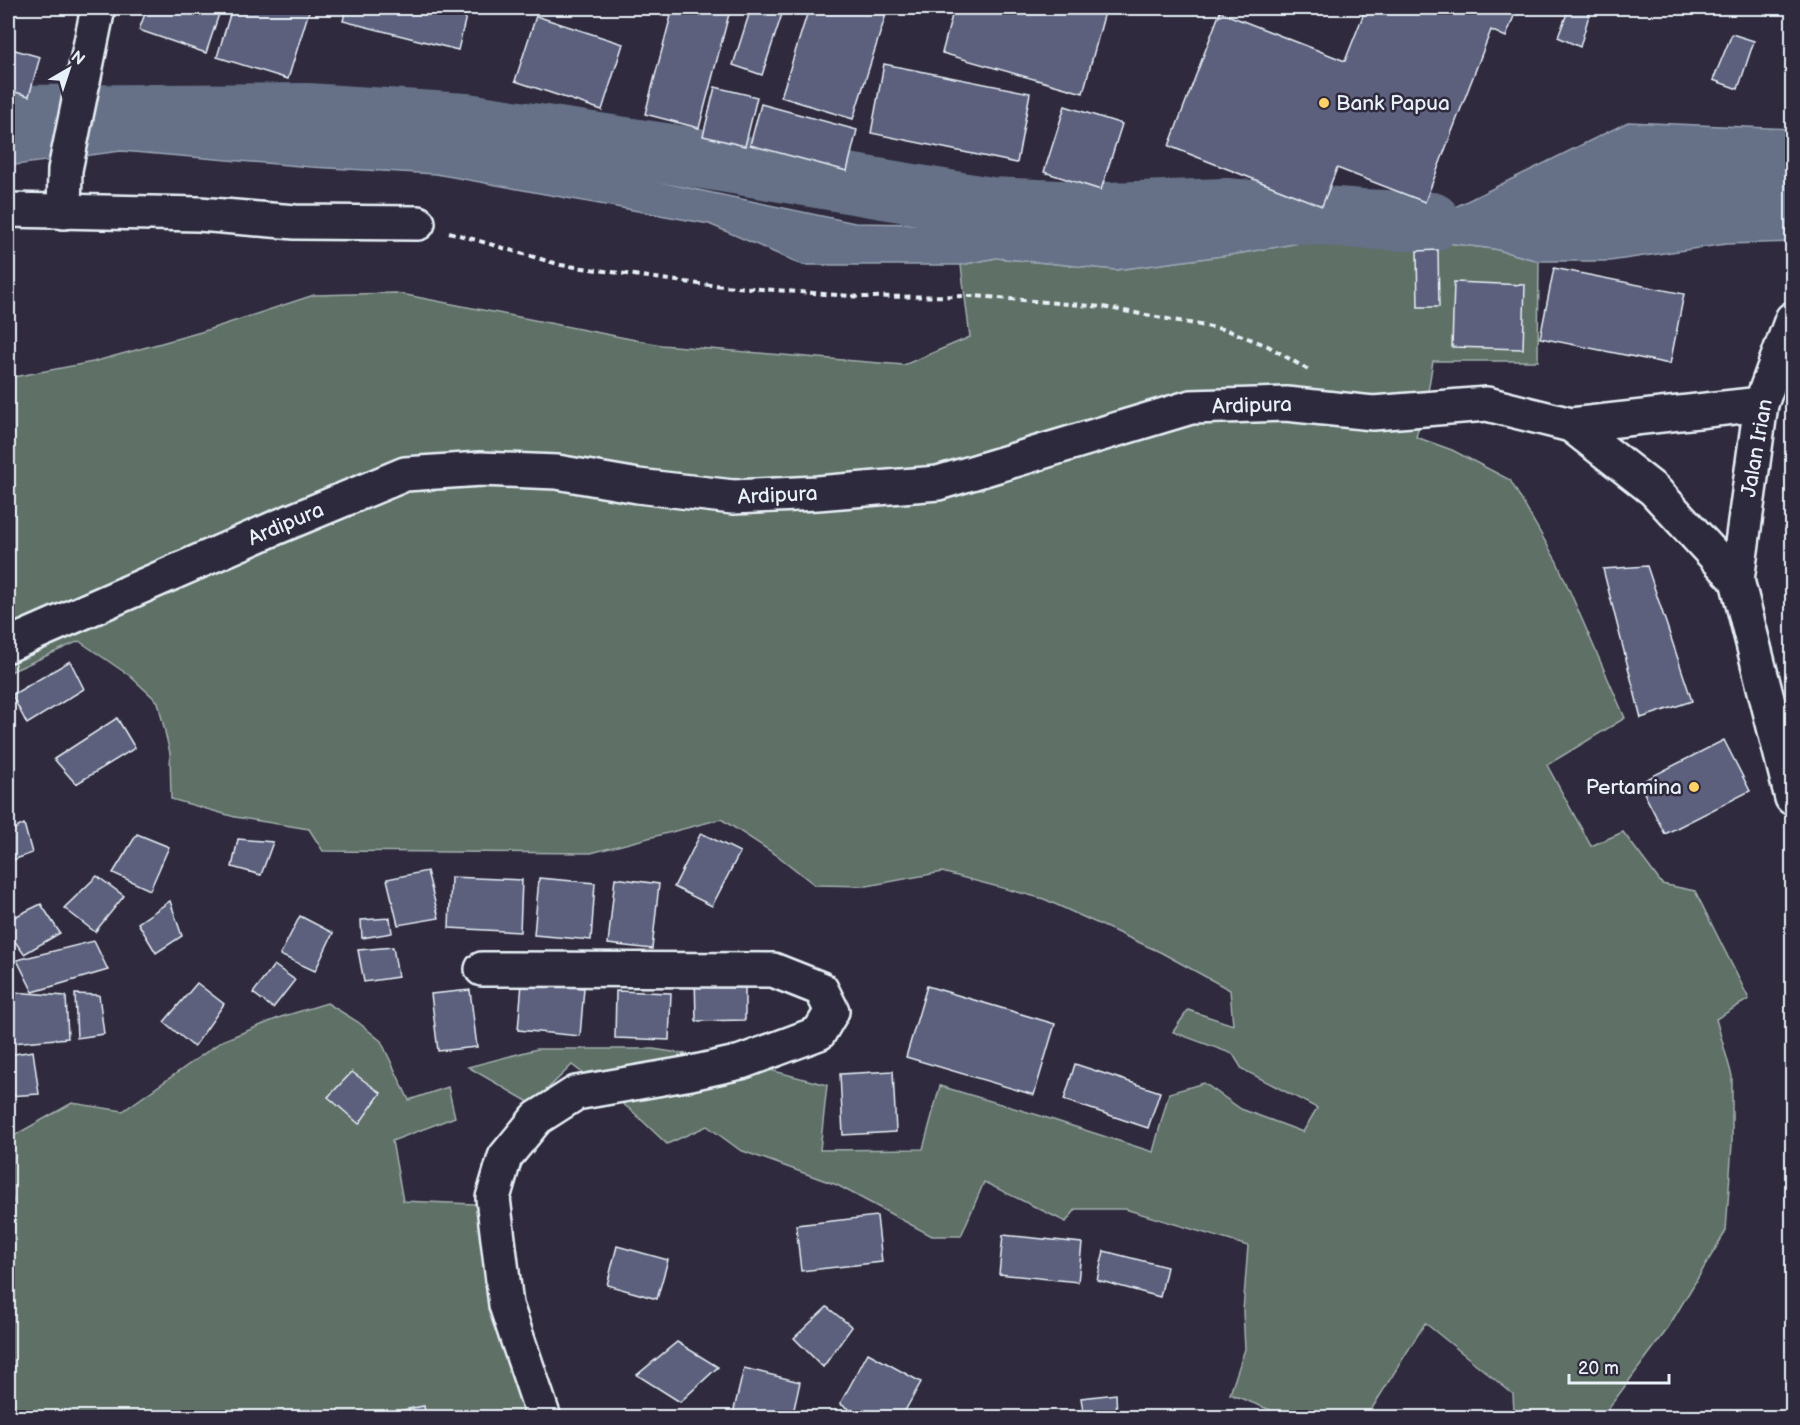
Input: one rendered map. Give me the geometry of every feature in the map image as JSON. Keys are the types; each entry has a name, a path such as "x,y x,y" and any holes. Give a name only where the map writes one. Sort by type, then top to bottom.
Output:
{"street":[{"path":"64,212 65,170 98,8"},
{"path":"8,210 199,214 295,222 418,224"},
{"name":"Jalan Irian","path":"1737,580 1761,404 1792,320"},
{"name":"Ardipura","path":"8,645 275,528 405,474 481,470 557,472 638,486 732,497 938,483 1191,407 1286,404 1373,413 1487,404 1571,425 1761,404"},
{"name":"Ardipura","path":"1571,425 1654,490 1737,580"},
{"path":"1737,580 1792,798"},
{"path":"482,969 773,970 821,989 832,1011 819,1033 741,1062 576,1093 537,1118 504,1157 493,1198 506,1305 544,1418"}],"path":[{"path":"418,224 561,266 699,284 862,297 976,296 1103,307 1227,330 1268,346 1316,375"}],"green space":[{"path":"1391,236 1494,249 1539,261 1538,361 1433,361 1428,392 1416,437 1452,450 1510,480 1557,562 1625,718 1547,765 1591,846 1623,832 1662,884 1695,891 1749,999 1716,1019 1732,1076 1732,1144 1726,1231 1666,1331 1602,1417 1521,1417 1514,1413 1513,1394 1425,1323 1368,1415 1278,1413 1230,1394 1245,1349 1243,1311 1248,1246 1125,1209 1076,1209 1066,1222 984,1182 961,1236 932,1236 837,1185 740,1150 707,1126 667,1144 632,1111 572,1065 532,1104 468,1067 537,1049 653,1049 740,1062 827,1085 820,1150 923,1149 940,1086 1153,1152 1169,1093 1204,1083 1241,1109 1303,1132 1317,1108 1242,1069 1233,1054 1173,1032 1188,1010 1233,1025 1230,990 1160,952 1044,899 942,872 867,886 815,885 778,856 721,819 591,853 323,851 309,829 235,817 171,799 170,753 158,702 130,676 79,641 8,673 8,378 93,362 201,332 314,295 396,293 661,345 904,365 970,337 961,265 996,258 1116,270 1237,254 1299,243"},
{"path":"327,1003 358,1022 381,1041 409,1100 448,1087 455,1117 392,1141 403,1201 498,1205 549,1417 8,1417 8,1207 14,1202 8,1189 8,1139 72,1103 123,1111 222,1041 281,1017"}],"water":[{"path":"167,112 317,114 570,163 855,223 1220,228 1449,210 1628,122 1792,129 1792,242 1726,244 1610,261 1539,261 1494,249 1391,236 1299,243 1237,254 1116,270 996,258 961,265 803,265 709,224 436,174 311,167 121,151 8,166 8,121"}],"building":[{"path":"147,8 221,8 206,53 139,30"},
{"path":"232,8 310,8 288,79 217,57"},
{"path":"346,8 468,8 458,50 343,21"},
{"path":"673,8 706,8 729,14 699,128 645,114"},
{"path":"751,8 784,8 762,75 733,65"},
{"path":"809,8 888,8 853,119 781,97"},
{"path":"954,8 1089,8 1105,12 1083,93 942,53"},
{"name":"Bank Papua","path":"1366,8 1517,8 1506,37 1491,30 1425,202 1337,168 1322,206 1169,146 1220,12 1345,61"},
{"path":"1569,8 1591,8 1580,47 1558,37"},
{"path":"536,16 623,44 602,110 515,81"},
{"path":"1732,34 1754,41 1738,89 1713,80"},
{"path":"8,48 40,57 29,96 8,90"},
{"path":"884,64 1030,93 1017,163 871,133"},
{"path":"715,87 757,97 745,146 703,136"},
{"path":"761,104 857,130 847,171 750,145"},
{"path":"1065,106 1122,124 1101,190 1044,172"},
{"path":"1438,250 1439,307 1418,307 1417,251"},
{"path":"1554,268 1684,294 1670,364 1540,338"},
{"path":"1454,282 1525,285 1523,349 1452,347"},
{"path":"1647,566 1692,701 1641,718 1603,569"},
{"path":"70,661 84,689 27,724 12,695"},
{"path":"117,718 135,748 76,784 54,759"},
{"name":"Pertamina","path":"1724,740 1750,791 1665,834 1639,783"},
{"path":"24,824 32,853 8,862 8,832"},
{"path":"701,833 740,852 712,906 674,887"},
{"path":"137,834 169,847 150,890 113,873"},
{"path":"238,839 273,842 261,875 232,867"},
{"path":"427,871 439,918 398,925 387,879"},
{"path":"97,876 124,896 95,932 64,908"},
{"path":"451,877 522,880 520,932 449,928"},
{"path":"539,878 595,883 591,940 534,935"},
{"path":"615,878 659,884 652,949 608,944"},
{"path":"170,901 182,936 156,953 138,923"},
{"path":"41,904 60,933 24,954 8,932 8,920"},
{"path":"300,916 333,933 315,971 280,955"},
{"path":"390,918 392,933 362,938 361,920"},
{"path":"94,941 108,970 33,992 17,960"},
{"path":"393,947 398,977 364,982 358,950"},
{"path":"274,965 295,980 273,1008 253,993"},
{"path":"745,974 745,1020 696,1021 695,975"},
{"path":"197,983 224,1004 194,1047 164,1022"},
{"path":"522,983 584,988 580,1036 518,1030"},
{"path":"927,986 1055,1024 1034,1095 906,1057"},
{"path":"470,990 477,1047 438,1051 431,994"},
{"path":"616,991 671,993 669,1040 615,1038"},
{"path":"13,992 66,996 68,1038 12,1043"},
{"path":"75,994 99,995 104,1034 77,1038"},
{"path":"33,1051 39,1094 8,1096 8,1055"},
{"path":"1075,1064 1160,1092 1148,1128 1064,1100"},
{"path":"893,1071 896,1132 843,1135 840,1074"},
{"path":"352,1072 381,1093 359,1124 328,1097"},
{"path":"877,1216 882,1262 801,1271 796,1225"},
{"path":"1003,1235 1082,1243 1078,1282 999,1274"},
{"path":"617,1246 668,1260 657,1299 607,1285"},
{"path":"1104,1251 1167,1267 1160,1297 1097,1280"},
{"path":"827,1307 852,1327 823,1367 794,1338"},
{"path":"677,1342 718,1367 680,1402 637,1375"},
{"path":"868,1353 921,1382 901,1418 864,1418 840,1404"},
{"path":"744,1368 800,1382 792,1418 732,1418"},
{"path":"1116,1394 1117,1416 1084,1418 1081,1398"},
{"path":"424,1406 426,1418 388,1418 387,1413"}],"waterway":[{"path":"8,115 307,113 466,123 704,159 991,207 1107,212 1226,208 1431,222"}],"place":[{"name":"Bank Papua","path":"1324,103"},
{"name":"Pertamina","path":"1694,787"}]}
